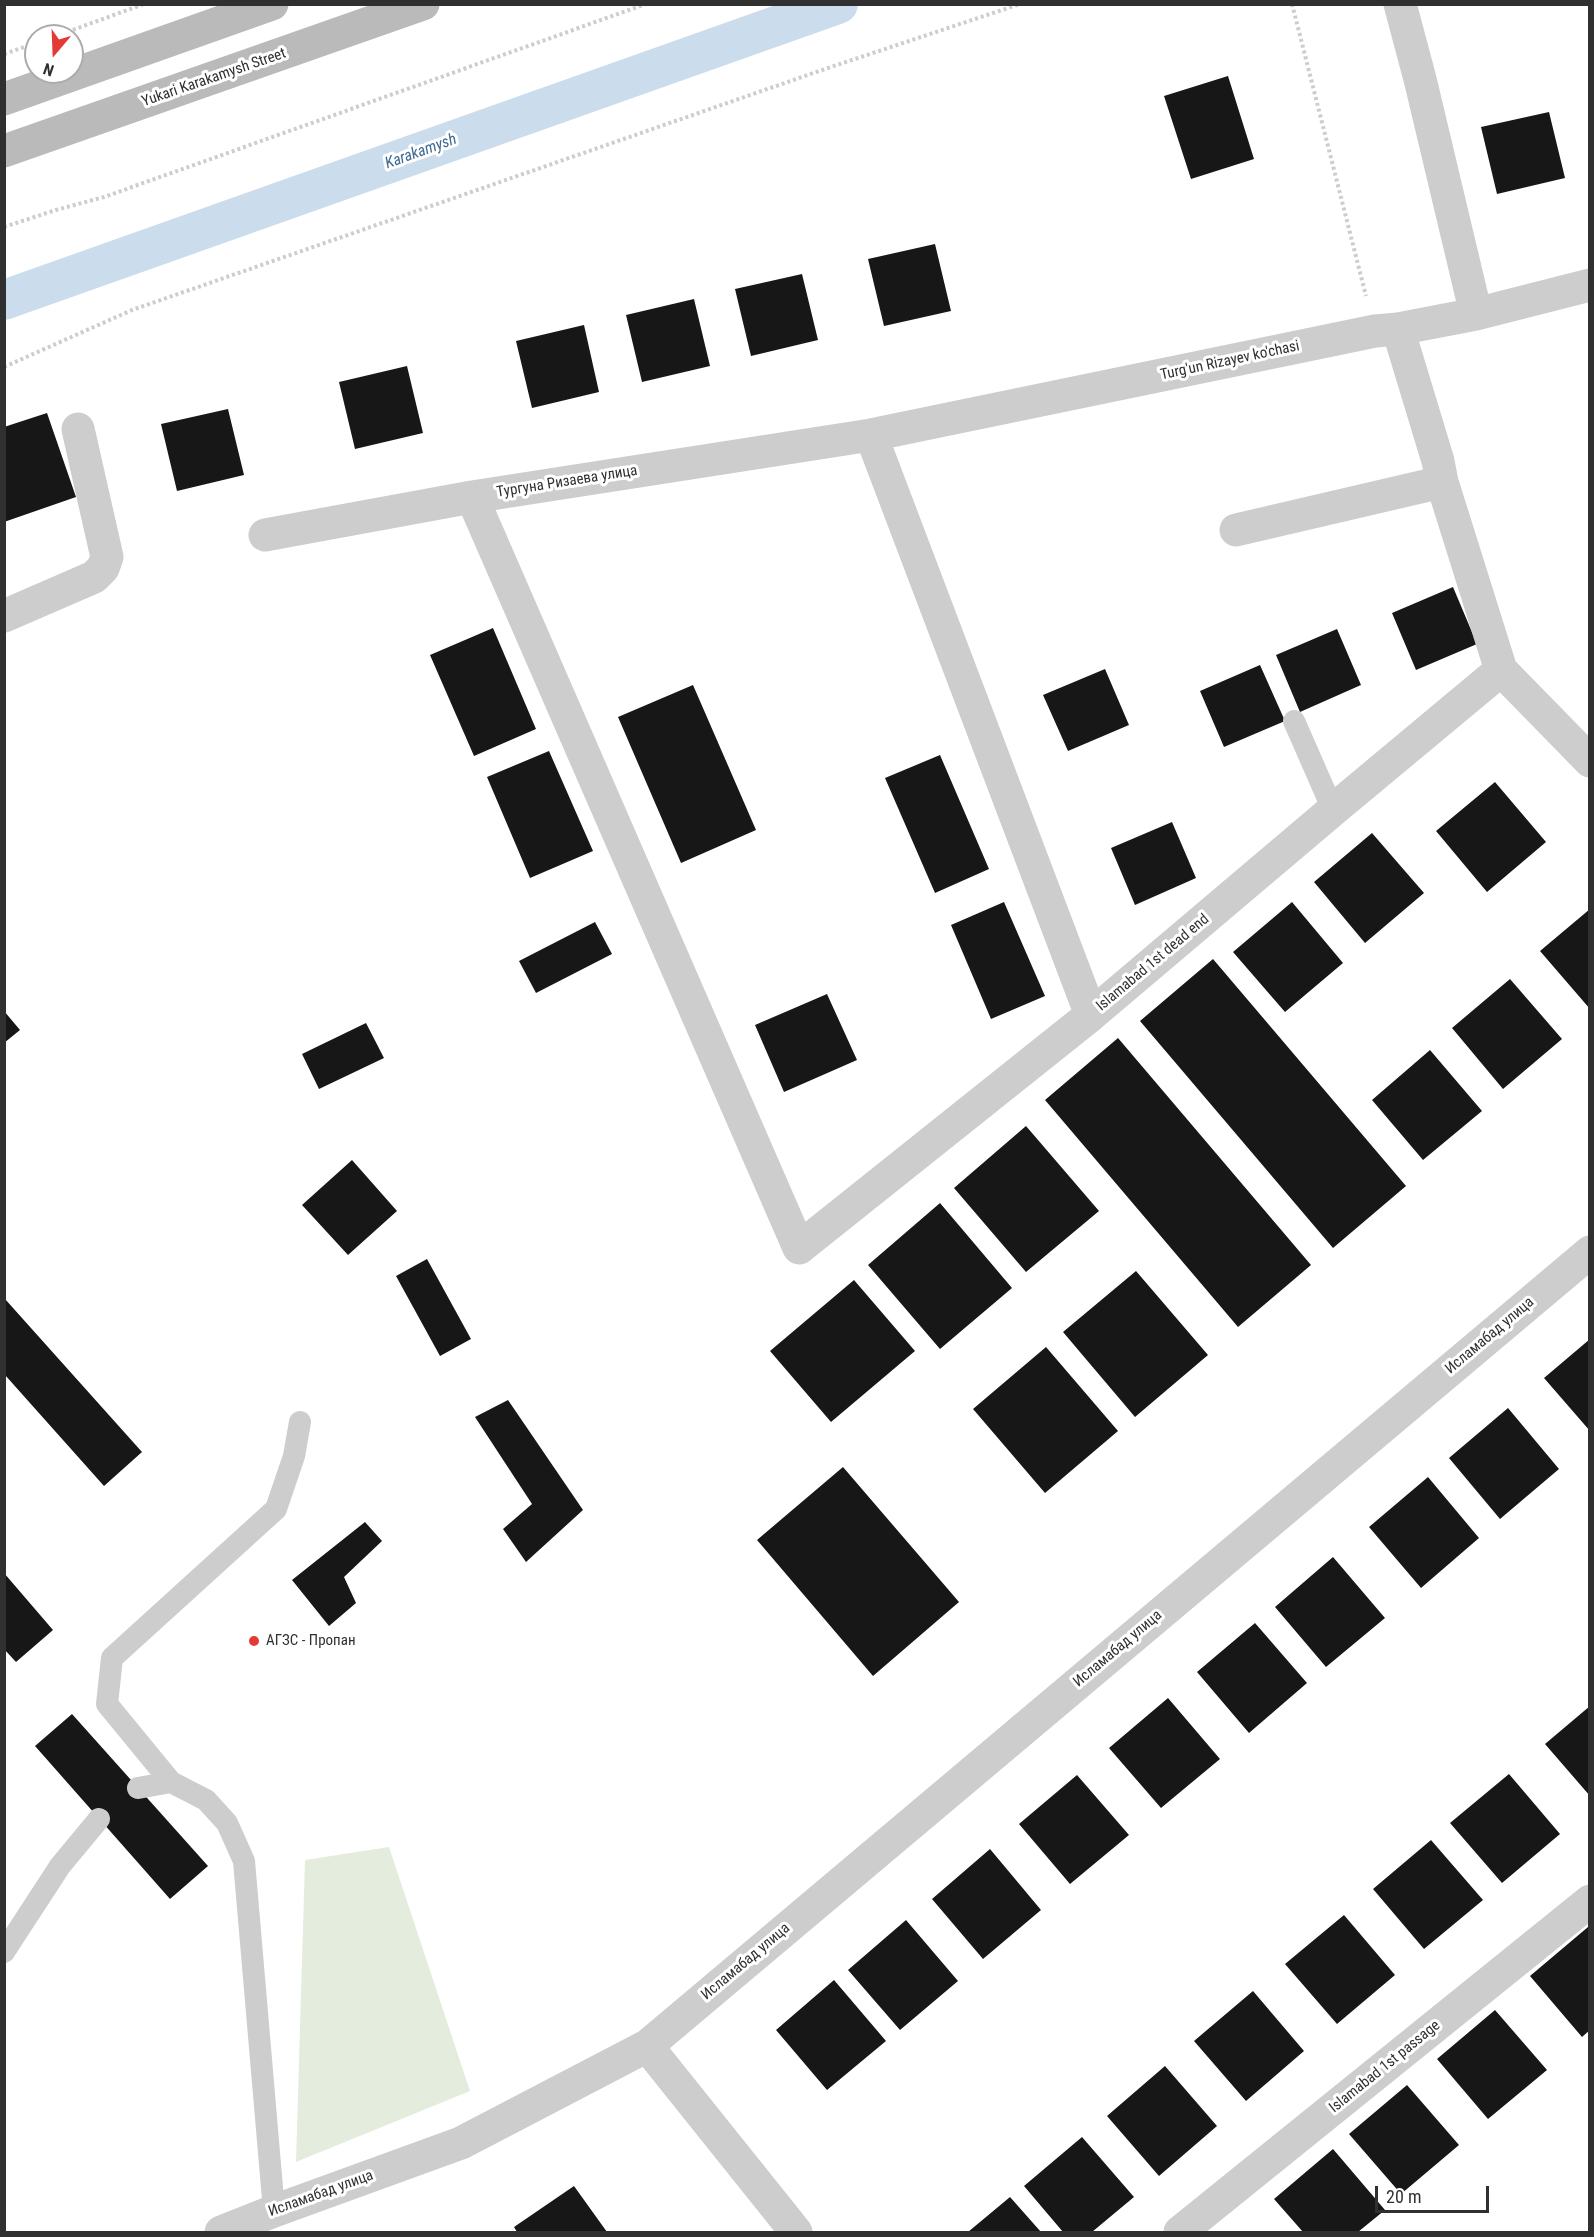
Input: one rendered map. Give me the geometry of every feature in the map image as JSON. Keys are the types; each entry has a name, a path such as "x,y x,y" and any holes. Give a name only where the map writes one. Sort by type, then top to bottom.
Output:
{"main road":[{"path":"4,99 272,4"},
{"name":"Yukari Karakamysh Street","path":"4,151 423,4"}],"street":[{"path":"1400,4 1476,314"},
{"name":"Turg'un Rizayev ko'chasi","path":"871,435 1386,330 1476,314 1590,285"},
{"path":"1386,330 1438,461 1442,483 1501,670 1590,761"},
{"path":"4,616 94,577 103,568 108,558 78,429"},
{"path":"871,435 1091,1016"},
{"name":"Тургуна Ризаева улица","path":"265,535 472,497 871,435"},
{"path":"1236,530 1442,483"},
{"name":"Islamabad 1st dead end","path":"472,497 800,1248 1091,1016 1501,670"},
{"name":"Исламабад улица","path":"221,2232 461,2143 647,2046 1590,1252"},
{"name":"Islamabad 1st passage","path":"1180,2232 1590,1901"},
{"path":"647,2046 796,2232"}],"lane":[{"path":"1294,721 1333,810"},
{"path":"274,2211 244,1860 227,1823 206,1800 171,1782 107,1704 112,1658 276,1509 294,1456 300,1422"},
{"path":"138,1788 171,1782"},
{"path":"4,1952 60,1866 99,1819"}],"path":[{"path":"84,26 144,4"},
{"path":"4,226 104,197 646,4"},
{"path":"4,367 132,310 1020,4"},
{"path":"1292,4 1386,330"},
{"path":"4,54 24,47"}],"shaded area":[{"path":"389,1847 470,2091 296,2162 305,1860"}],"building":[{"path":"1228,76 1254,159 1191,179 1164,96"},
{"path":"1549,112 1565,178 1497,194 1481,127"},
{"path":"935,244 951,311 884,326 868,259"},
{"path":"802,274 818,340 751,356 735,289"},
{"path":"694,299 710,366 642,382 626,315"},
{"path":"584,325 599,392 532,408 516,341"},
{"path":"407,366 423,433 355,449 339,382"},
{"path":"228,409 244,475 177,491 161,424"},
{"path":"47,413 76,497 4,522 4,427"},
{"path":"1453,587 1477,644 1416,670 1392,613"},
{"path":"493,628 536,729 474,756 430,655"},
{"path":"1337,629 1361,685 1300,712 1276,655"},
{"path":"1260,665 1285,721 1224,747 1200,691"},
{"path":"1105,669 1129,725 1068,751 1043,695"},
{"path":"693,685 756,830 681,863 618,717"},
{"path":"549,751 593,851 530,878 487,777"},
{"path":"940,755 989,869 935,893 885,778"},
{"path":"1495,782 1546,842 1487,892 1436,831"},
{"path":"1172,822 1196,878 1135,905 1111,848"},
{"path":"1372,833 1424,893 1365,943 1314,882"},
{"path":"1004,902 1045,996 991,1019 951,925"},
{"path":"1292,902 1343,963 1285,1012 1233,952"},
{"path":"1590,909 1590,1009 1540,951"},
{"path":"595,922 612,954 536,993 519,961"},
{"path":"1213,959 1406,1186 1333,1248 1140,1021"},
{"path":"1510,979 1562,1039 1503,1089 1452,1028"},
{"path":"827,994 857,1060 784,1092 755,1025"},
{"path":"4,1011 20,1030 4,1043"},
{"path":"366,1023 384,1058 319,1089 302,1054"},
{"path":"1118,1038 1311,1265 1238,1327 1045,1100"},
{"path":"1430,1050 1482,1111 1423,1160 1372,1100"},
{"path":"1026,1126 1099,1211 1026,1272 954,1188"},
{"path":"352,1160 397,1211 348,1255 302,1205"},
{"path":"940,1203 1012,1288 940,1349 868,1265"},
{"path":"427,1259 471,1339 440,1356 396,1276"},
{"path":"1136,1271 1208,1355 1135,1417 1063,1332"},
{"path":"854,1280 915,1351 831,1422 770,1351"},
{"path":"5,1299 142,1452 104,1486 5,1375"},
{"path":"1590,1339 1590,1431 1544,1378"},
{"path":"1046,1347 1118,1431 1045,1493 973,1409"},
{"path":"508,1400 583,1510 526,1562 503,1529 532,1504 475,1417"},
{"path":"1508,1408 1559,1469 1500,1519 1449,1458"},
{"path":"843,1467 959,1602 873,1676 757,1540"},
{"path":"1428,1477 1479,1538 1421,1588 1369,1527"},
{"path":"365,1522 382,1541 344,1577 356,1603 329,1626 292,1580"},
{"path":"1333,1557 1385,1618 1326,1667 1275,1607"},
{"path":"4,1573 53,1630 16,1662 4,1649"},
{"path":"1255,1623 1307,1683 1249,1733 1197,1672"},
{"path":"1168,1698 1220,1759 1161,1808 1109,1748"},
{"path":"1590,1706 1590,1796 1545,1744"},
{"path":"72,1714 208,1866 170,1899 35,1746"},
{"path":"1509,1774 1560,1834 1502,1883 1450,1823"},
{"path":"1077,1775 1129,1835 1070,1884 1019,1824"},
{"path":"1431,1840 1483,1900 1424,1949 1373,1889"},
{"path":"990,1849 1041,1910 983,1959 932,1899"},
{"path":"1344,1915 1395,1975 1337,2024 1285,1964"},
{"path":"906,1920 958,1981 900,2030 848,1970"},
{"path":"1588,1927 1590,2030 1582,2037 1530,1976"},
{"path":"834,1980 886,2041 827,2090 776,2030"},
{"path":"1253,1991 1304,2051 1246,2101 1194,2041"},
{"path":"1495,2010 1547,2070 1488,2119 1437,2059"},
{"path":"1165,2066 1217,2126 1159,2176 1107,2116"},
{"path":"1407,2085 1459,2145 1401,2194 1349,2134"},
{"path":"1082,2137 1134,2197 1092,2232 1063,2232 1024,2186"},
{"path":"1333,2149 1385,2210 1358,2232 1303,2232 1274,2199"},
{"path":"574,2186 607,2232 517,2232 514,2227"},
{"path":"1010,2197 1041,2232 968,2232"}],"waterway":[{"name":"Karakamysh","path":"4,300 838,4"}],"place":[{"name":"АГЗС - Пропан","path":"254,1641"}]}
